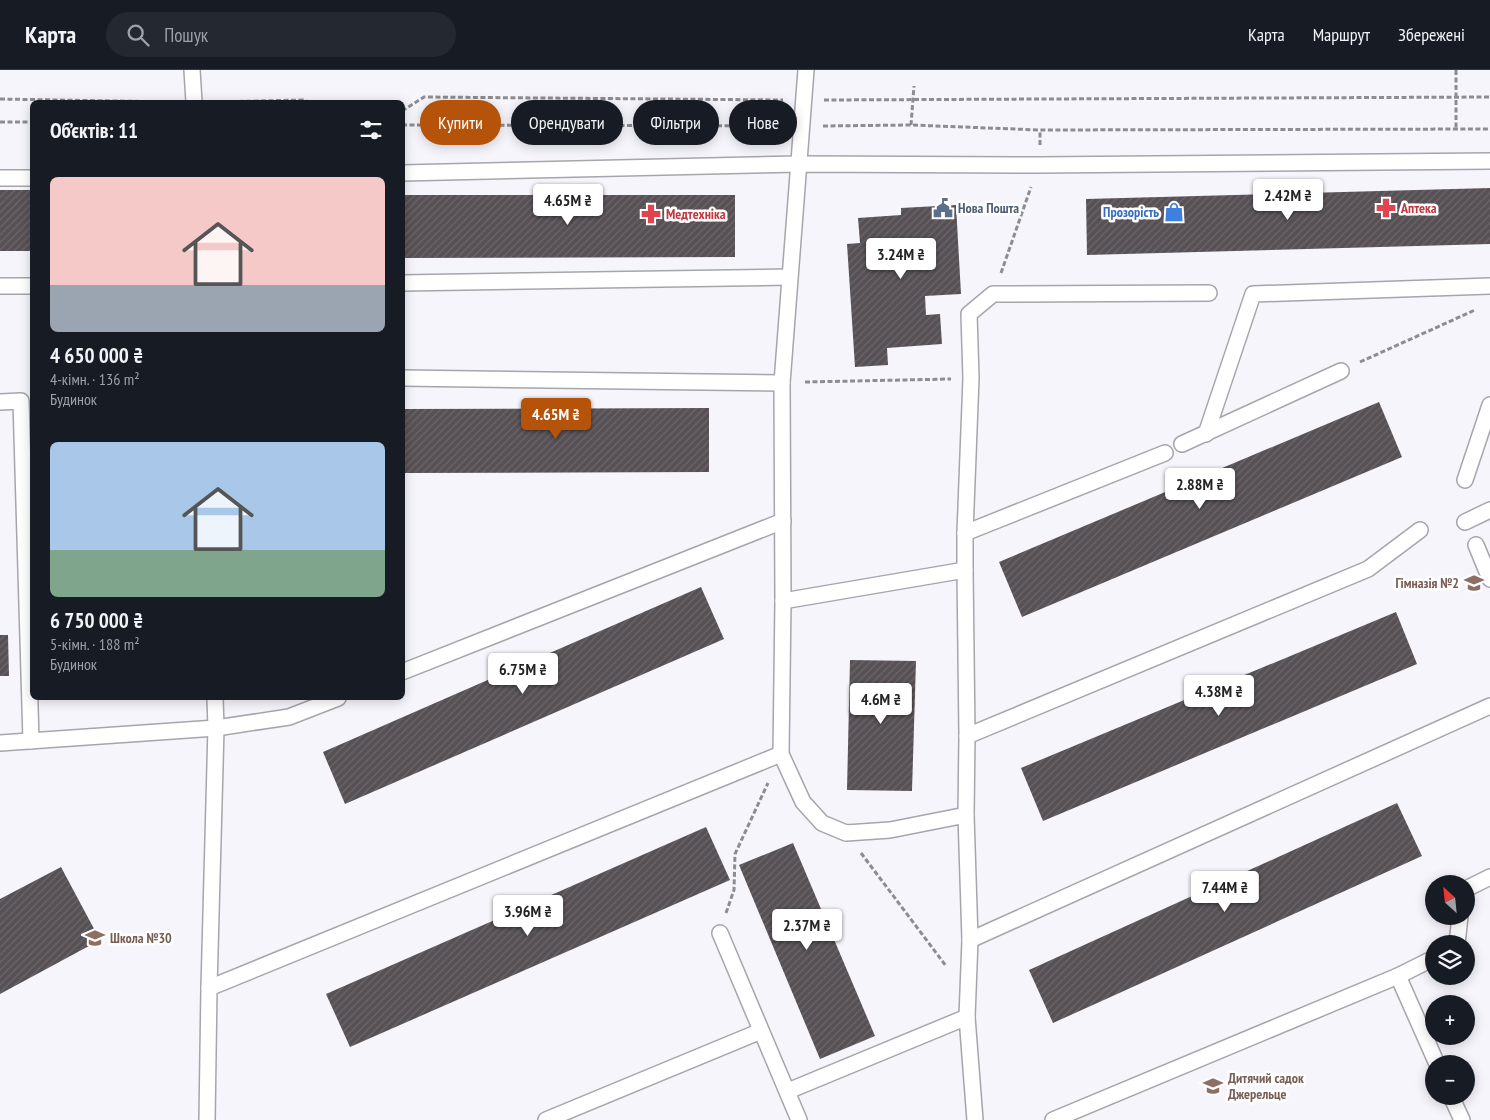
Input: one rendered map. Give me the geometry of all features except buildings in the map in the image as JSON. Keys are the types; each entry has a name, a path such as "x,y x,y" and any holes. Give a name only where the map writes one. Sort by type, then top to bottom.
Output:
{"lane":[{"path":"192,70 194,100"},
{"path":"806,70 782,383 783,601 781,754 803,802 822,823 846,833 890,830 966,815"},
{"path":"405,172 799,164 1039,165 1490,161"},
{"path":"0,178 30,178"},
{"path":"405,283 789,277"},
{"path":"0,286 30,286"},
{"path":"1206,434 1253,294 1490,286"},
{"path":"975,1120 967,1017 970,940 966,815 965,534 971,378 969,314 993,294 1209,293"},
{"path":"1182,444 1341,371"},
{"path":"405,378 782,383"},
{"path":"0,402 21,401 31,741"},
{"path":"1465,480 1490,406"},
{"path":"965,534 1165,452"},
{"path":"1464,522 1490,510"},
{"path":"405,671 783,521"},
{"path":"967,736 1368,569 1420,530"},
{"path":"1476,545 1490,579"},
{"path":"783,601 965,570"},
{"path":"207,1120 215,700"},
{"path":"0,743 216,728 289,717 333,700"},
{"path":"970,940 1490,706"},
{"path":"209,988 781,754"},
{"path":"1475,884 1490,877"},
{"path":"720,933 799,1120"},
{"path":"1053,1120 1398,976 1425,962"},
{"path":"1398,976 1433,1055"},
{"path":"788,1091 967,1017"},
{"path":"546,1120 761,1031"},
{"path":"1455,1105 1462,1120"}],"path":[{"path":"1456,70 1456,129"},
{"path":"911,125 914,86"},
{"path":"405,109 424,97 804,100 1490,98"},
{"path":"0,99 65,100"},
{"path":"0,122 30,122"},
{"path":"405,125 911,125 1040,130 1490,129"},
{"path":"993,294 1039,165 1040,130"},
{"path":"1341,371 1481,307"},
{"path":"782,383 971,378"},
{"path":"720,933 734,890 735,854 781,754"},
{"path":"846,833 967,993"}],"place":[{"name":"Нова Пошта","path":"943,208"},
{"name":"Аптека","path":"1386,208"},
{"name":"Прозорість","path":"1174,212"},
{"name":"Медтехніка","path":"651,214"},
{"name":"Гімназія №2","path":"1474,583"},
{"name":"Школа №30","path":"95,938"},
{"name":"Дитячий садок Джерельце","path":"1213,1086"}]}
